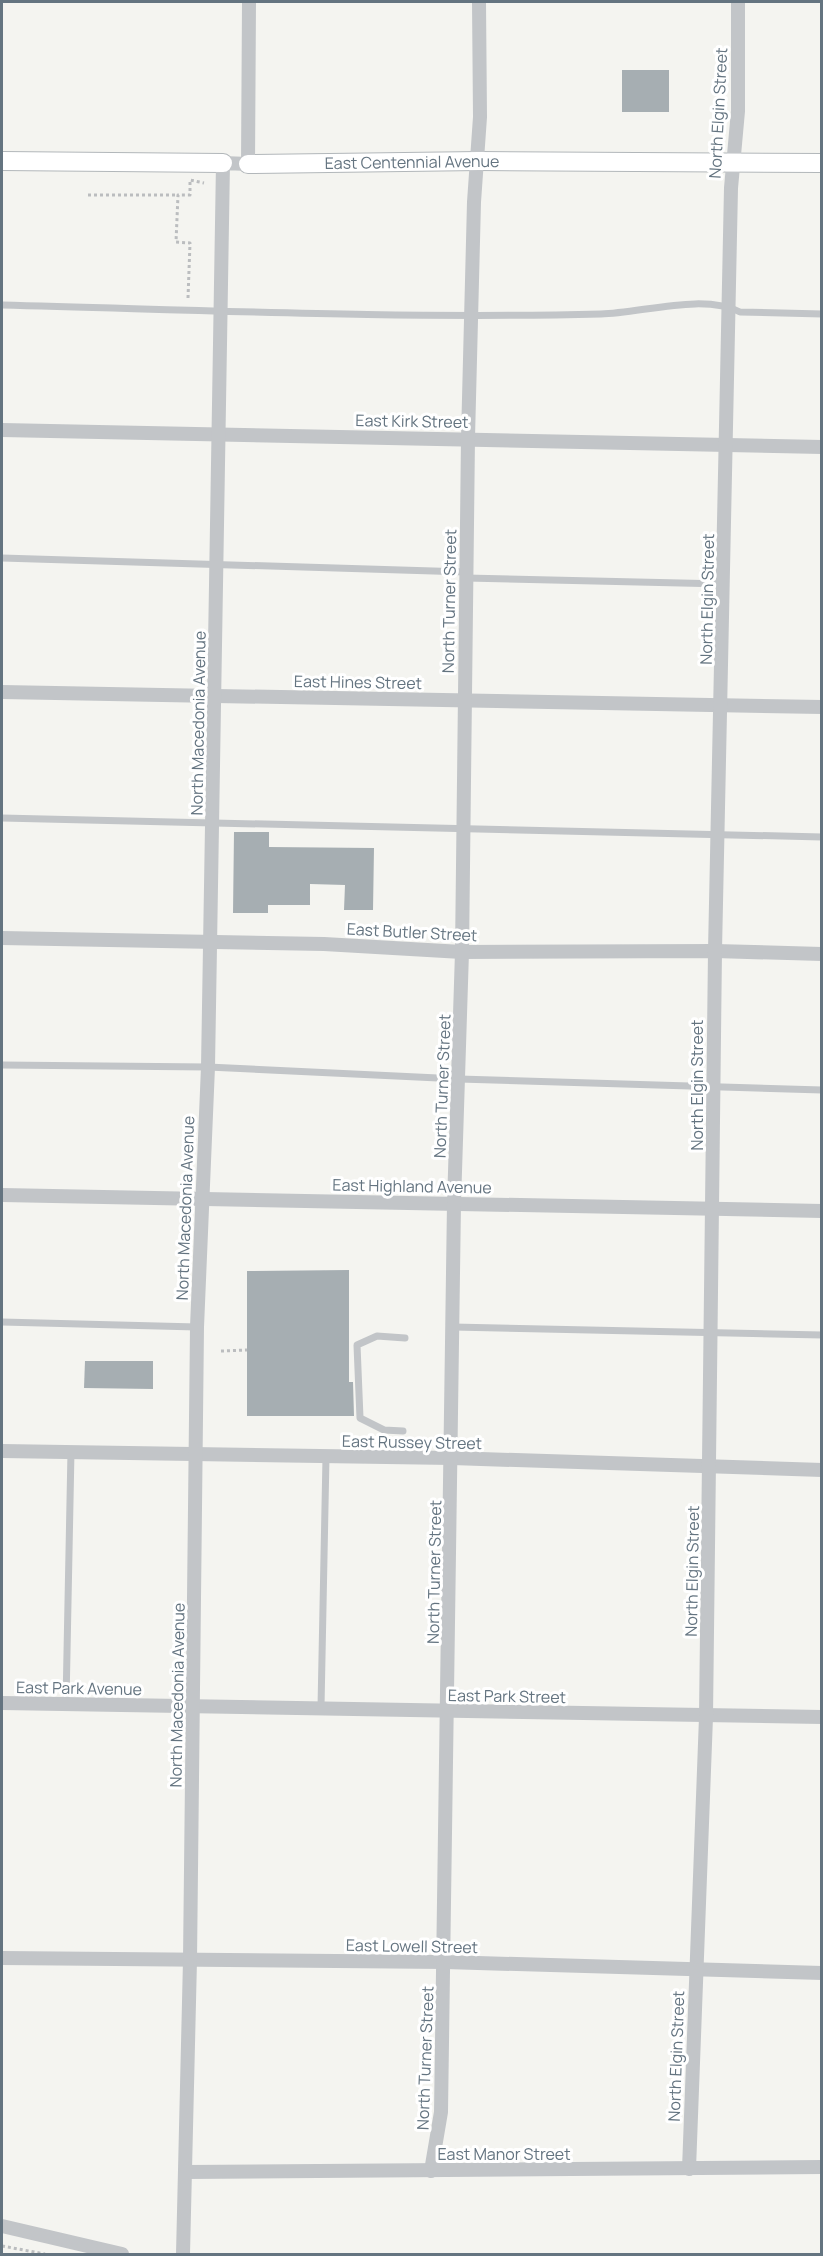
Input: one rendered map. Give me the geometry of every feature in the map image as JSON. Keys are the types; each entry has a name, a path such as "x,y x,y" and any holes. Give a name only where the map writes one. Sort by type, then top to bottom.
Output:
{"street":[{"path":"248,164 249,2"},
{"name":"North Turner Street","path":"431,2171 439,2140 441,2112 445,1962 454,1203 462,952 468,438 474,202 479,161 479,2"},
{"name":"North Elgin Street","path":"689,2169 706,1717 715,951 728,306 733,163 738,111 738,2"},
{"name":"East Centennial Avenue","path":"2,161 248,164 479,161 822,163"},
{"name":"North Macedonia Avenue","path":"183,2254 190,1960 197,1327 208,1067 223,163"},
{"name":"East Kirk Street","path":"2,430 822,447"},
{"name":"East Hines Street","path":"2,692 822,708"},
{"name":"East Butler Street","path":"2,938 324,944 462,952 715,951 822,954"},
{"name":"East Highland Avenue","path":"2,1195 822,1211"},
{"name":"East Russey Street","path":"2,1451 452,1458 822,1470"},
{"name":"East Park Avenue","path":"2,1703 193,1707"},
{"name":"East Park Street","path":"193,1707 321,1707 448,1712 822,1717"},
{"name":"East Lowell Street","path":"2,1958 445,1962 822,1973"},
{"name":"East Manor Street","path":"186,2172 822,2168"},
{"path":"2,2226 123,2254"}],"lane":[{"path":"2,305 472,317 632,314 662,304 728,306 740,312 822,314"},
{"path":"2,558 723,584"},
{"path":"2,818 822,837"},
{"path":"2,1065 208,1067 459,1079 822,1090"},
{"path":"2,1322 197,1327"},
{"path":"453,1327 822,1335"},
{"path":"404,1431 384,1430 360,1419 356,1362 357,1345 377,1335 405,1338"},
{"path":"66,1703 71,1451"},
{"path":"321,1707 327,1457"}],"path":[{"path":"88,195 190,195 190,180 204,183"},
{"path":"178,195 176,242 190,243 189,298 178,298"},
{"path":"221,1351 247,1350"},
{"path":"2,2246 45,2254"}],"building":[{"path":"622,70 669,70 669,112 622,112"},
{"path":"234,832 269,832 269,847 374,848 373,910 344,910 345,885 310,884 310,905 268,905 268,913 233,913"},
{"path":"349,1270 349,1382 353,1382 354,1416 247,1416 247,1271"},
{"path":"85,1361 153,1361 153,1389 84,1388"}]}
